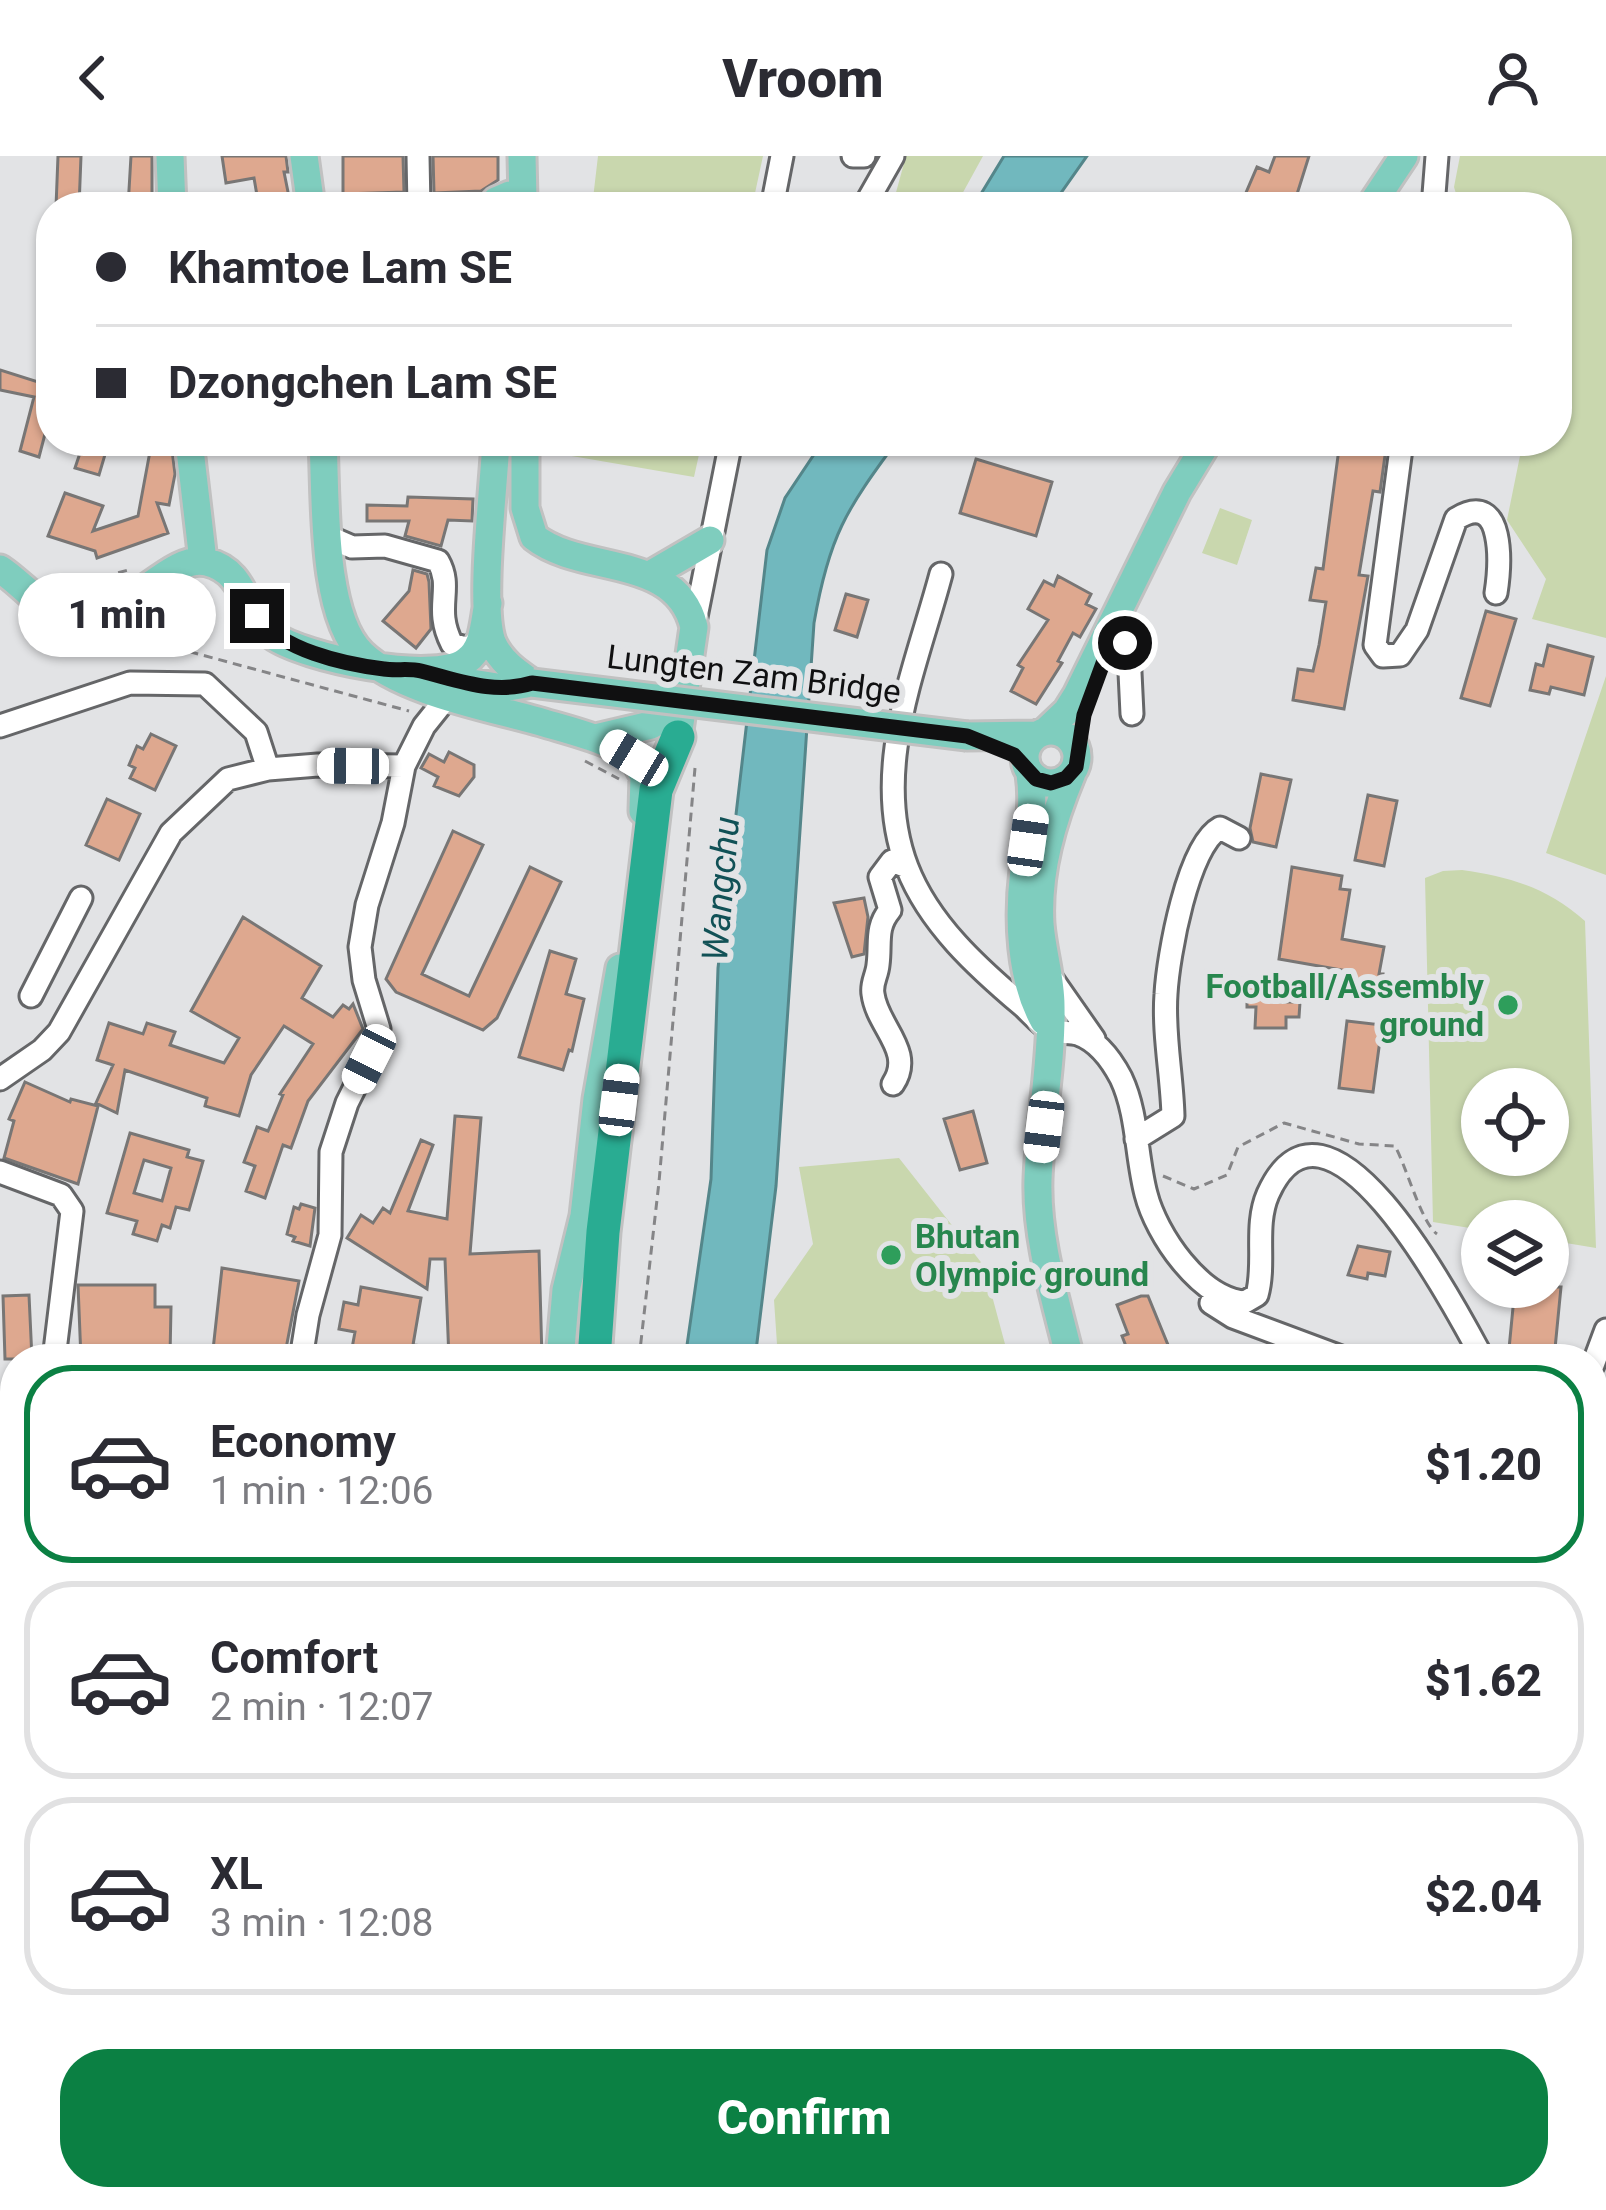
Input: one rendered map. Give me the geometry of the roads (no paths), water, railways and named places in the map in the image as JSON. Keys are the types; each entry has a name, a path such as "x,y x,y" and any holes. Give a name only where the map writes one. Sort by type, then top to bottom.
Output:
{"highway":[{"path":"595,1344 603,1232 656,790 685,735"},
{"path":"618,1344 624,1233 685,735"}],"main road":[{"path":"170,156 171,192"},
{"path":"304,156 309,192"},
{"path":"506,156 510,192"},
{"path":"513,192 522,156"},
{"path":"1380,192 1404,156"},
{"path":"190,456 203,561"},
{"path":"324,456 342,623 363,655 434,713 600,737 651,724 685,735 694,627 690,610 650,575 554,549 534,537 525,508 525,456"},
{"path":"0,569 51,610 76,617 118,607 180,566 203,561 231,574 274,637 385,670 460,665 474,655 488,603 495,456"},
{"path":"1049,1030 1029,985 1024,934 1023,876 1033,804 1025,748 1067,711 1199,456"},
{"path":"650,575 710,540"},
{"path":"274,637 319,634 332,618 336,593"},
{"path":"488,603 494,646 506,664 532,683"},
{"path":"1066,1344 1048,1267 1038,1183 1051,1066 1041,879 1112,626"},
{"name":"Lungten Zam Bridge","path":"415,670 490,687 532,683 967,736"},
{"path":"967,736 1041,733 1070,738 1074,763"},
{"path":"967,736 1006,751 1051,783 1074,763"},
{"path":"600,737 651,771 656,790"},
{"path":"561,1344 642,816 644,776 634,758"}],"street":[{"path":"418,156 419,192"},
{"path":"775,192 782,156"},
{"path":"853,156 865,156"},
{"path":"872,192 892,156"},
{"path":"1434,192 1437,156"},
{"path":"694,627 728,456"},
{"path":"1401,456 1376,645 1383,656 1400,656 1417,630 1456,519 1467,512 1480,513 1492,523 1502,551 1496,593"},
{"path":"329,537 352,547 385,546 438,561 444,571 441,620 452,644 469,649 482,636"},
{"path":"941,574 892,752 892,798 907,867 938,919 976,964 1049,1030 1082,1035 1098,1043"},
{"path":"1112,626 1130,652 1132,714"},
{"path":"0,726 130,683 205,684 256,732 268,769"},
{"path":"304,1344 329,1235 332,1152 379,1029 360,947 367,905 393,823 404,766 434,713"},
{"path":"0,1079 42,1050 58,1032 171,833 228,778 268,769 404,766"},
{"path":"1239,838 1220,827 1208,834 1195,862 1166,994 1173,1116 1136,1138 1129,1171 1132,1189 1160,1249 1175,1269 1213,1306 1306,1344"},
{"path":"893,1084 901,1059 880,1018 872,988 878,969 879,924 890,910 880,878 892,861 907,867"},
{"path":"31,996 81,898"},
{"path":"976,964 1004,967 1016,955 1024,934"},
{"path":"56,948 94,969"},
{"path":"1047,970 1121,1078 1134,1118 1147,1199 1181,1263 1217,1295 1244,1302 1257,1295 1268,1194 1289,1163 1319,1154 1346,1165 1376,1193 1446,1291 1476,1344"},
{"path":"0,1172 61,1195 72,1211 56,1344"}],"water":[{"path":"1004,156 1087,156 1062,192 982,192"},
{"path":"813,456 886,456 833,545 814,623 776,1186 757,1344 687,1344 711,1179 718,968 767,550 785,498"}],"place":[{"name":"Football/Assembly ground","path":"1508,1005"},
{"name":"Bhutan Olympic ground","path":"891,1255"}],"water label":[{"name":"Wangchu","path":"721,889"}]}
